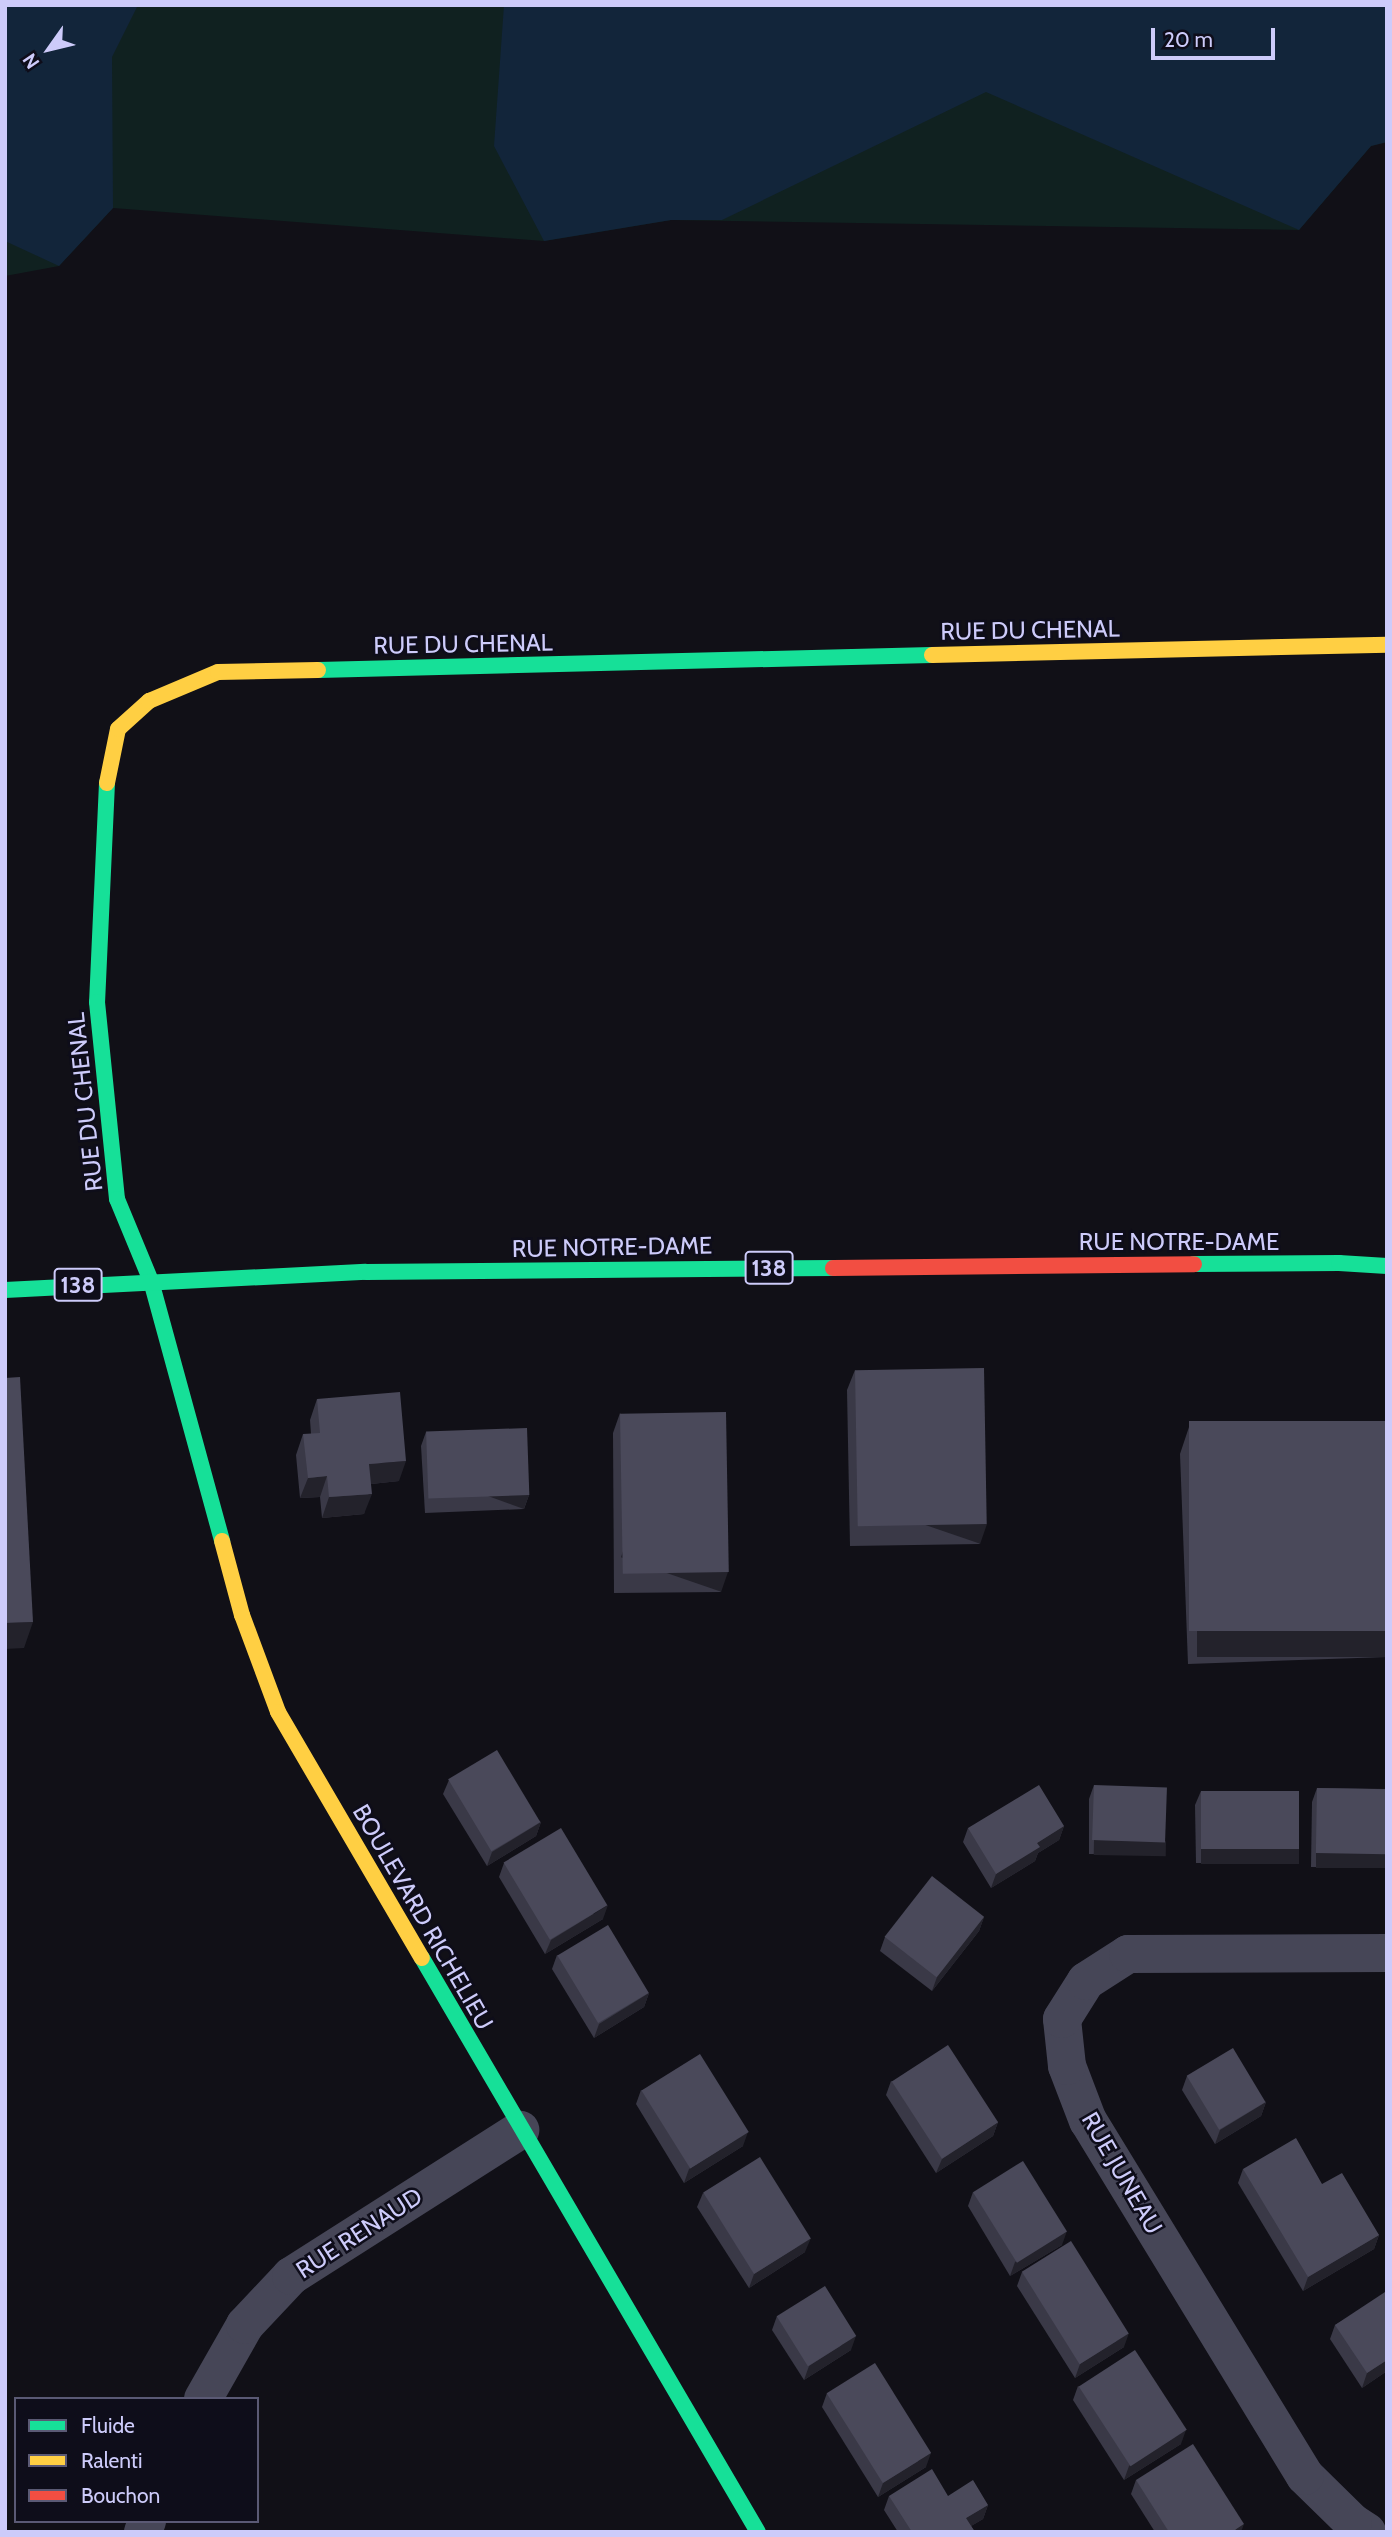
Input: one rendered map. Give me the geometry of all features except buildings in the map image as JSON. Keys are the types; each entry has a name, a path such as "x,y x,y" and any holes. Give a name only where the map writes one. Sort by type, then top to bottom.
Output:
{"street":[{"name":"RUE DU CHENAL","path":"151,1280 117,1199 97,1002 107,778 118,729 149,701 218,672 1387,645"},
{"name":"RUE NOTRE-DAME","path":"5,1290 151,1280 393,1271 1339,1263 1387,1266"},
{"name":"BOULEVARD RICHELIEU","path":"151,1280 242,1615 278,1713 758,2532"},
{"name":"RUE JUNEAU","path":"1367,2532 1353,2523 1305,2476 1088,2121 1067,2066 1062,2019 1086,1981 1128,1954 1387,1953"},
{"name":"RUE RENAUD","path":"204,2397 245,2325 291,2276 520,2130"}],"shaded area":[{"path":"5,5 1387,5 1387,142 1371,146 1299,230 671,220 544,241 113,208 59,266 5,276"}],"water":[{"path":"5,5 138,5 112,57 113,208 59,266 5,241"},
{"path":"504,5 1387,5 1387,142 1371,146 1299,230 986,92 722,220 671,220 544,241 494,146"}],"traffic: fast":[{"path":"318,670 932,655"},
{"path":"107,783 97,1002 117,1199 151,1281 222,1541"},
{"path":"1194,1264 1339,1263 1387,1266"},
{"path":"5,1290 366,1272 833,1268"},
{"path":"422,1958 758,2532"}],"traffic: slow":[{"path":"932,655 1387,645"},
{"path":"107,783 118,729 149,701 218,672 318,670"},
{"path":"222,1541 242,1615 278,1712 422,1958"}],"traffic: jam":[{"path":"833,1268 1194,1264"}]}
